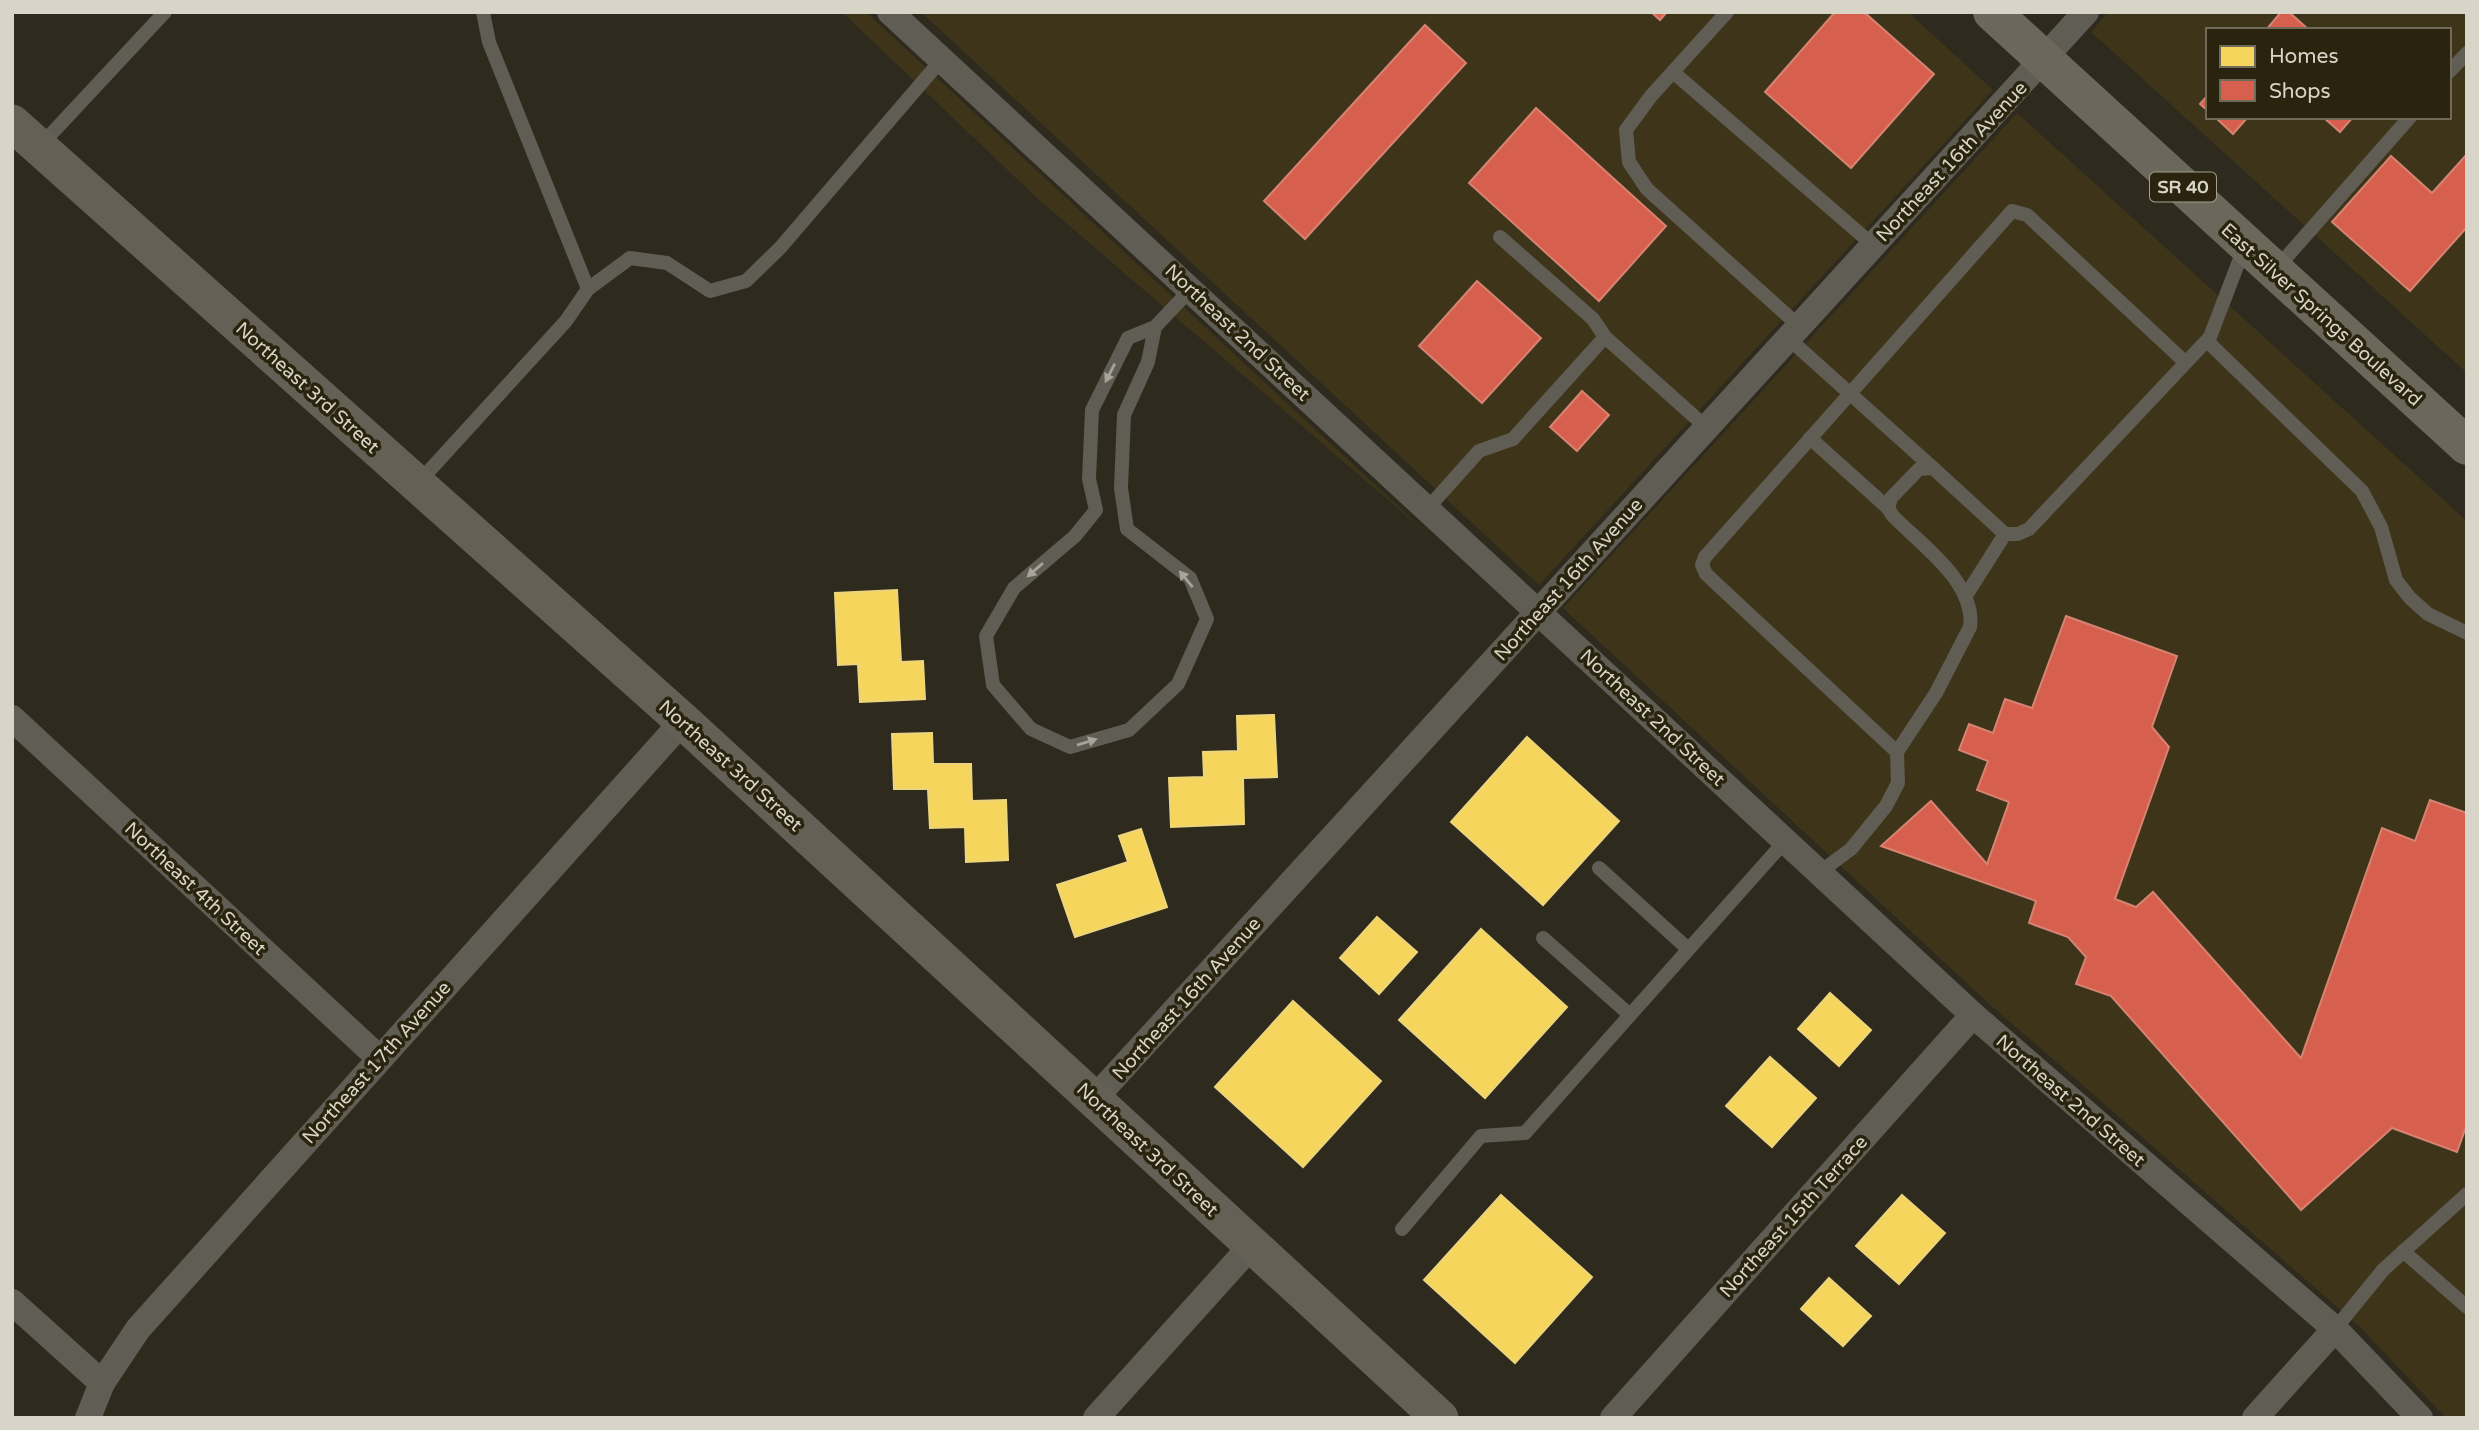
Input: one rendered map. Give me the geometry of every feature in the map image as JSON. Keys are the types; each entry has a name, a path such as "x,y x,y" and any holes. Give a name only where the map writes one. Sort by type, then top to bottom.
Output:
{"main road":[{"name":"East Silver Springs Boulevard","path":"1992,12 2467,446"}],"street":[{"name":"Northeast 2nd Street","path":"890,12 943,58 1973,1015 2335,1329 2420,1418"},
{"name":"Northeast 16th Avenue","path":"1094,1099 2086,12"},
{"name":"Northeast 3rd Street","path":"20,131 682,720 1440,1418"},
{"name":"Northeast 4th Street","path":"12,718 379,1058"},
{"name":"Northeast 17th Avenue","path":"88,1418 102,1384 138,1329 682,720"},
{"name":"Northeast 15th Terrace","path":"1614,1418 1973,1015"},
{"path":"1096,1418 1252,1245"},
{"path":"12,1302 102,1384"},
{"path":"2255,1418 2335,1329"}],"lane":[{"path":"20,131 165,12"},
{"path":"483,12 489,42 588,289"},
{"path":"1727,12 1626,130 1629,162 1647,189 1794,332 1850,394 2006,534 2018,534 2037,521 2207,341 2217,323 2245,244"},
{"path":"2451,70 2467,53"},
{"path":"417,484 566,321 588,289 630,258 667,263 710,291 746,281 780,248 943,58"},
{"path":"1673,72 1873,245"},
{"path":"2275,270 2408,119"},
{"path":"1897,752 1706,574 1702,565 1718,541 2012,211 2018,210 2027,215 2185,362"},
{"path":"1500,237 1593,319 1605,337 1706,427"},
{"path":"1155,327 1148,362 1124,415 1121,488 1127,530 1190,578 1207,619 1178,684 1129,730 1070,747 1031,729 993,685 986,636 1014,588 1075,536 1096,510 1089,479 1092,410 1128,338 1155,327 1191,289"},
{"path":"1428,508 1479,451 1513,439 1605,337"},
{"path":"2207,341 2362,491 2381,527 2396,580 2410,598 2428,614 2467,633"},
{"path":"1810,438 1888,508 1892,516 1937,558 1965,597 1972,616 1970,627 1936,693 1897,752 1898,783 1886,806 1851,849 1820,872"},
{"path":"1888,508 1891,498 1919,469 1933,468"},
{"path":"1965,597 2006,534"},
{"path":"1402,1229 1481,1136 1525,1133 1786,840"},
{"path":"1599,868 1688,949"},
{"path":"1543,938 1630,1015"},
{"path":"2335,1329 2403,1251 2467,1194"},
{"path":"2403,1251 2467,1306"}],"shaded area":[{"path":"842,12 866,12 1430,536 1037,198"},
{"path":"921,12 1908,12 1993,90 1539,585"},
{"path":"2108,12 2467,12 2467,373 2091,32"},
{"path":"2017,113 2467,521 2467,1418 2446,1418 2360,1327 1986,1001 1563,608"}],"building: Homes":[{"path":"897,590 901,662 923,661 925,699 860,702 858,664 838,665 835,593"},
{"path":"1274,715 1277,777 1243,778 1244,824 1171,827 1169,778 1204,777 1203,752 1238,751 1237,716"},
{"path":"932,733 933,764 971,764 972,801 1006,800 1008,860 966,862 965,827 930,828 928,789 894,789 892,734"},
{"path":"1527,737 1619,821 1543,905 1451,822"},
{"path":"1141,829 1167,907 1075,937 1057,885 1128,862 1119,836"},
{"path":"1377,917 1417,952 1379,994 1340,958"},
{"path":"1481,929 1567,1007 1485,1098 1399,1020"},
{"path":"1830,993 1871,1030 1839,1066 1798,1029"},
{"path":"1293,1001 1381,1081 1303,1167 1215,1087"},
{"path":"1770,1057 1816,1098 1772,1147 1726,1106"},
{"path":"1501,1195 1592,1277 1515,1363 1424,1280"},
{"path":"1902,1195 1945,1233 1899,1284 1856,1246"},
{"path":"1829,1278 1871,1316 1843,1346 1801,1309"}],"building: Shops":[{"path":"1651,12 1667,12 1660,20"},
{"path":"1835,12 1864,12 1934,74 1851,168 1765,92"},
{"path":"2281,12 2289,12 2307,28 2268,28"},
{"path":"1425,25 1466,63 1305,239 1264,201"},
{"path":"2206,97 2206,109 2200,104"},
{"path":"1536,108 1666,226 1599,301 1469,183"},
{"path":"2217,119 2246,119 2233,134"},
{"path":"2325,119 2351,119 2340,132"},
{"path":"2467,154 2467,227 2410,291 2332,222 2391,156 2432,193"},
{"path":"1477,281 1541,338 1482,403 1419,346"},
{"path":"1582,391 1609,415 1577,451 1550,427"},
{"path":"2066,616 2177,656 2152,727 2169,747 2115,899 2136,907 2153,892 2301,1058 2382,828 2415,841 2430,800 2467,813 2467,1124 2457,1152 2392,1128 2301,1210 2111,996 2076,984 2086,957 2068,937 2029,923 2036,901 1881,846 1931,801 1987,864 2009,802 1977,790 1988,761 1959,750 1969,724 1993,733 2005,699 2032,708"}]}
